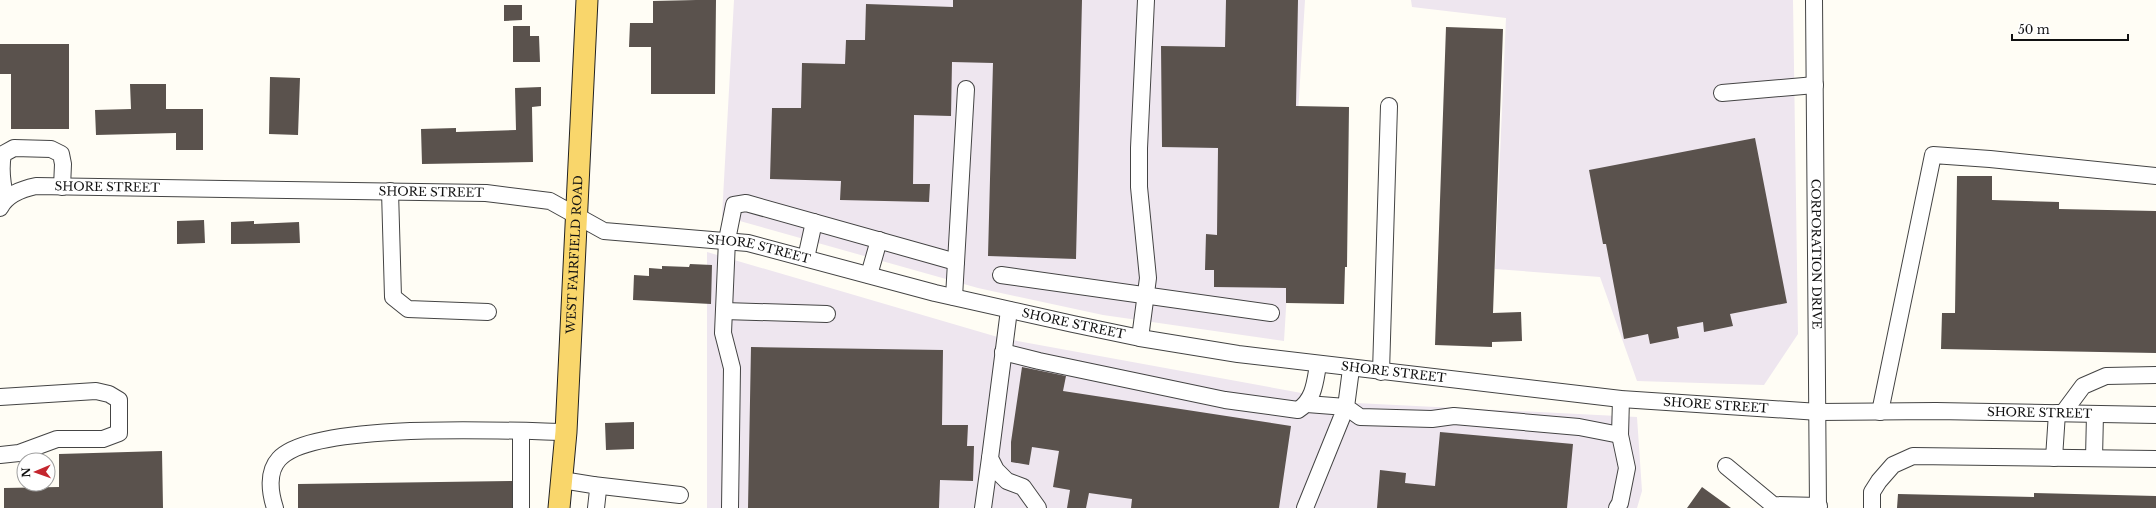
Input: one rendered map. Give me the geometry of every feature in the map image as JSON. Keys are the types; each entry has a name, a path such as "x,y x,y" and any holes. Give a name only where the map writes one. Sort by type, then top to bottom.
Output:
{"main road":[{"name":"WEST FAIRFIELD ROAD","path":"559,508 566,432 587,0"}],"street":[{"path":"1140,338 1148,278 1139,187 1139,148 1146,0"},
{"name":"CORPORATION DRIVE","path":"1814,0 1819,412 1818,507"},
{"path":"1722,93 1815,85"},
{"path":"954,297 966,89"},
{"path":"1381,372 1389,106"},
{"path":"3,204 0,165 3,154 14,148 51,149 61,154 63,164 62,187"},
{"path":"1880,412 1932,155 2156,176"},
{"name":"SHORE STREET","path":"3,204 12,194 23,188 62,187 486,193 550,201 604,231 727,240 748,243 954,297 1140,338 1351,369 1621,399 1819,412 2156,415"},
{"path":"390,192 393,297 408,309 488,312"},
{"path":"730,508 732,368 723,333 727,240 734,206 746,203 956,262"},
{"path":"806,258 814,222"},
{"path":"869,275 879,240"},
{"path":"1001,275 1146,294 1271,313"},
{"path":"983,508 1009,310"},
{"path":"724,311 827,314"},
{"path":"1003,352 1225,400 1298,410 1307,404 1314,389 1318,364"},
{"path":"1305,508 1346,407 1351,369"},
{"path":"2054,458 2060,413 2083,386 2106,376 2156,375"},
{"path":"0,397 96,391 109,394 119,400 119,433 103,439 57,439 20,453 0,454"},
{"path":"1617,508 1620,503 1627,468 1620,435 1621,399"},
{"path":"1307,404 1346,407 1360,417 1432,419 1454,416 1579,427 1620,435"},
{"path":"2094,458 2095,414"},
{"path":"275,508 270,491 272,474 278,459 295,447 335,437 441,430 566,432"},
{"path":"521,431 521,508"},
{"path":"1872,508 1872,492 1879,481 1893,465 1913,456 2156,459"},
{"path":"990,458 996,470 1007,481 1023,487 1038,508"},
{"path":"1726,466 1773,505 1818,507"},
{"path":"562,480 680,495"},
{"path":"593,485 598,490 596,508"}],"shaded area":[{"path":"734,0 1305,0 1284,341 1103,315 978,288 722,216"},
{"path":"1411,0 1793,0 1798,334 1764,385 1637,381 1600,277 1495,269 1506,18 1412,7"},
{"path":"707,252 1001,338 1356,403 1637,417 1642,491 1637,508 707,508"}],"building":[{"path":"716,0 715,94 651,94 651,47 629,47 630,23 653,23 653,1"},
{"path":"953,0 1082,0 1076,259 988,256 993,63 952,62 951,116 914,115 913,184 930,184 929,202 840,200 841,181 770,179 772,108 801,108 802,63 845,64 846,40 865,40 866,4 953,7"},
{"path":"1226,0 1298,0 1296,106 1349,107 1347,267 1345,267 1344,304 1286,303 1286,288 1214,287 1214,270 1205,270 1206,234 1217,235 1218,148 1162,147 1161,46 1225,47"},
{"path":"504,5 522,5 522,20 504,21"},
{"path":"513,26 530,26 530,36 539,36 540,62 513,62"},
{"path":"1446,27 1503,29 1493,313 1521,312 1522,341 1492,342 1492,347 1435,345"},
{"path":"0,44 69,44 69,129 11,129 11,74 0,74"},
{"path":"270,77 300,78 298,135 269,134"},
{"path":"130,84 166,84 166,109 203,109 203,150 176,150 176,133 96,135 95,110 131,109"},
{"path":"541,87 541,106 532,107 533,162 422,164 421,129 456,128 456,132 516,130 515,88"},
{"path":"1755,138 1787,303 1730,314 1733,326 1704,332 1703,322 1677,327 1679,338 1650,344 1648,334 1624,339 1606,244 1603,244 1589,170"},
{"path":"1957,176 1992,176 1992,200 2059,202 2059,209 2156,211 2156,353 1941,349 1942,313 1955,313"},
{"path":"204,220 205,243 177,244 177,221"},
{"path":"254,221 254,224 299,222 300,243 231,244 231,222"},
{"path":"690,264 712,265 711,304 633,300 634,275 649,276 649,268 662,269 662,266 689,267"},
{"path":"751,347 943,350 942,425 968,425 967,446 974,446 973,481 940,480 939,508 748,508"},
{"path":"1022,367 1066,376 1063,391 1291,426 1279,508 1131,508 1132,499 1089,493 1086,508 1067,508 1070,490 1053,487 1059,451 1032,447 1029,465 1011,462 1011,442"},
{"path":"634,422 634,449 606,450 605,423"},
{"path":"1440,432 1573,444 1567,508 1377,508 1380,470 1406,473 1405,483 1435,486"},
{"path":"162,451 163,508 4,508 4,488 16,488 16,492 56,492 56,487 59,487 59,454"},
{"path":"512,481 512,508 298,508 298,484"},
{"path":"1702,487 1731,508 1687,508"},
{"path":"2034,493 2156,496 2156,508 1897,508 1898,494 2034,497"}]}
